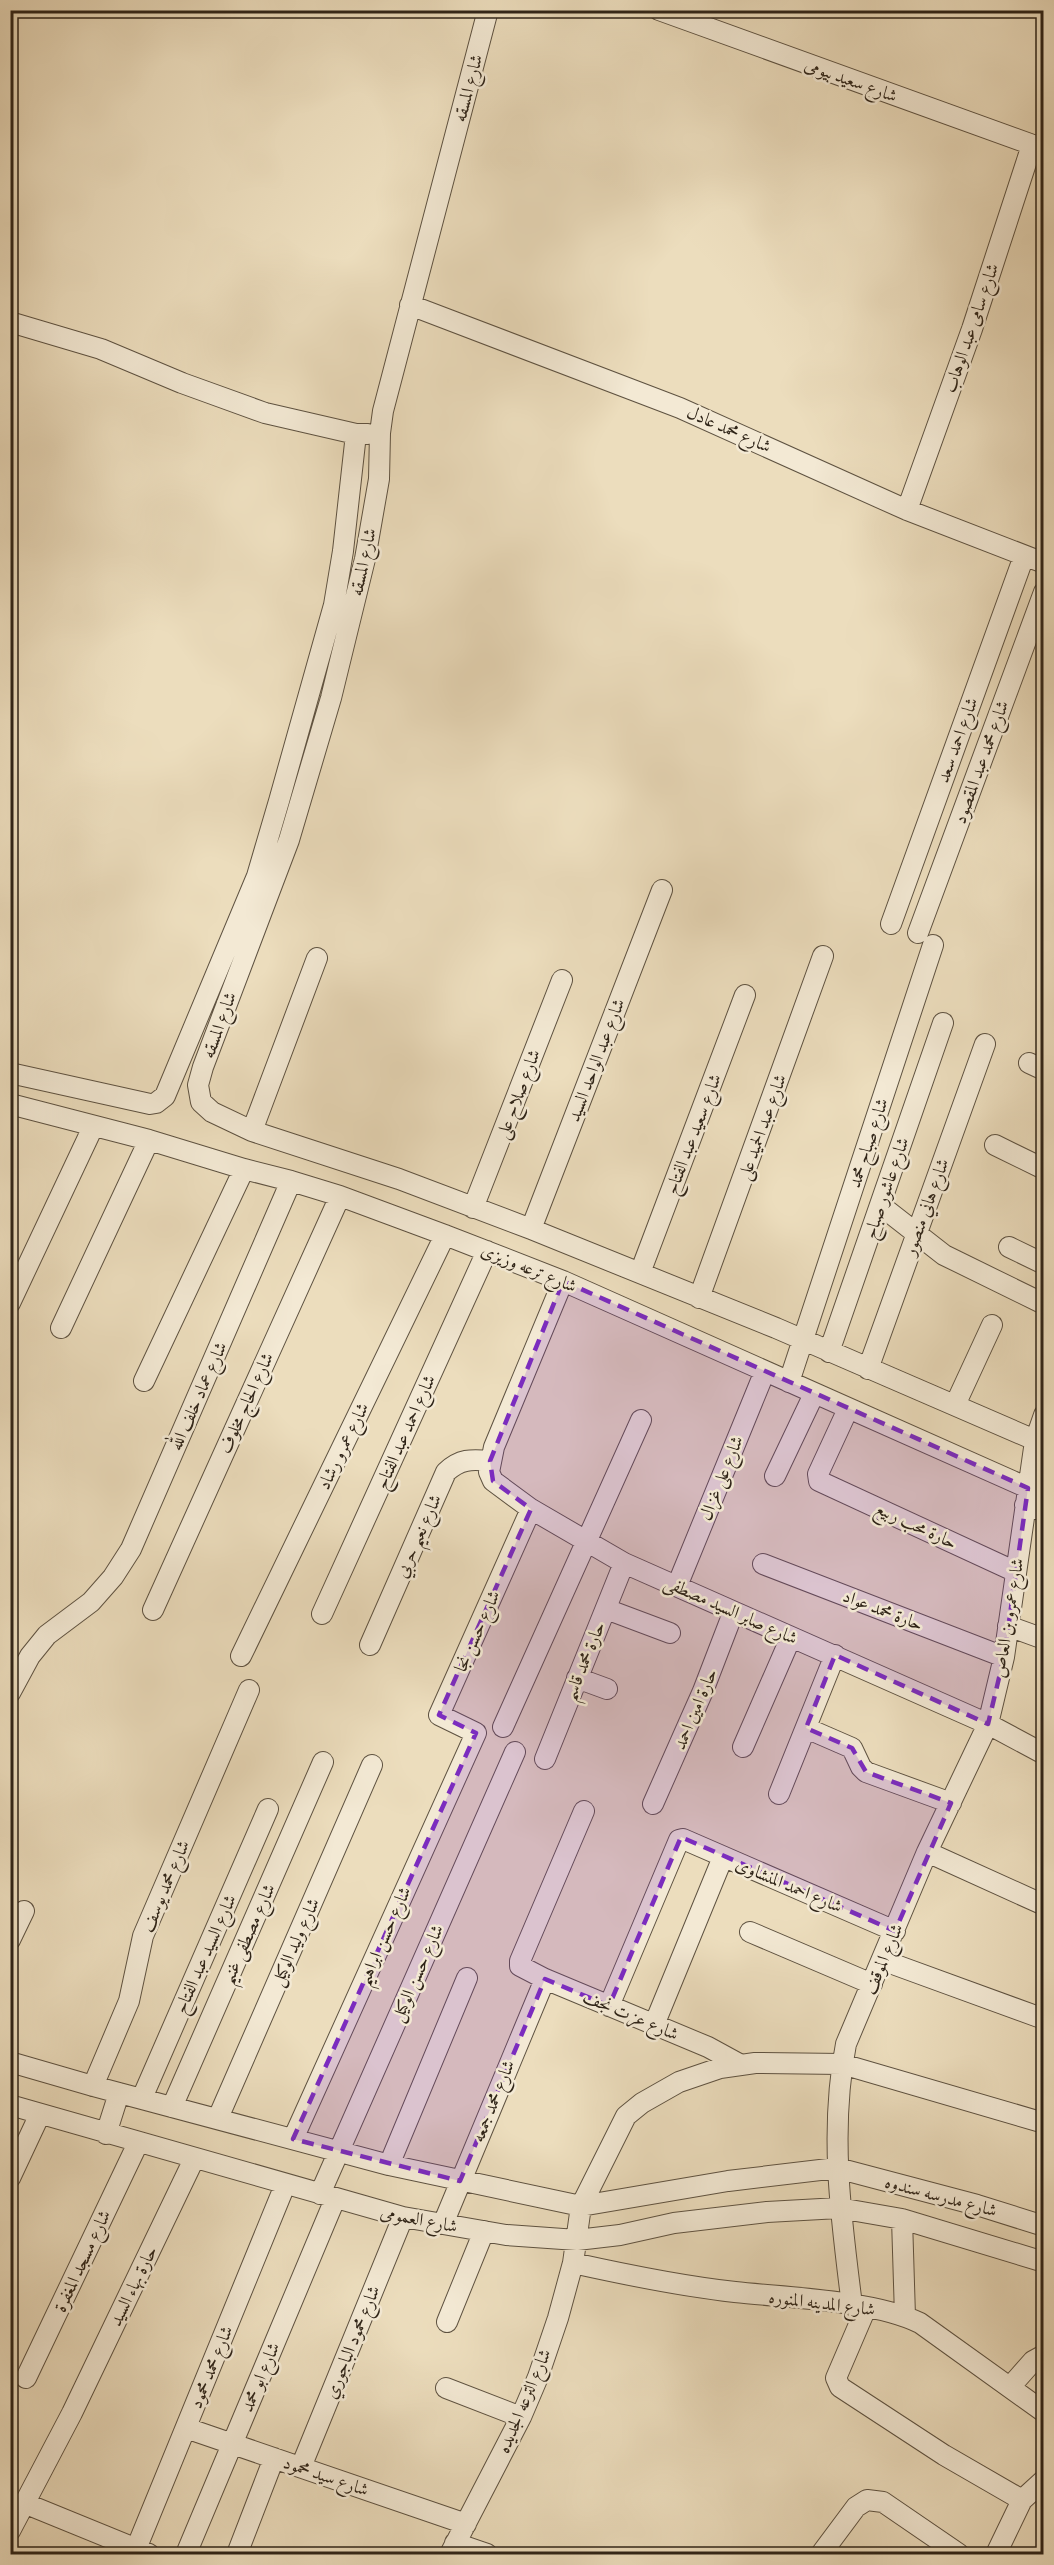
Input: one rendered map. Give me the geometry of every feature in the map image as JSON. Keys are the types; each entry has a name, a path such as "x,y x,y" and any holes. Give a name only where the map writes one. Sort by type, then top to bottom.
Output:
{"street":[{"name":"شارع المسقه","path":"201,1102 198,1085 203,1067 289,840 331,698 365,559 379,479 380,433 410,305 488,10"},
{"name":"شارع سعيد بيومى","path":"659,10 1038,147"},
{"name":"شارع سامى عبد الوهاب","path":"907,510 1038,147"},
{"name":"شارع محمد عادل","path":"410,305 680,408 907,510 1044,563"},
{"path":"10,322 101,349 182,383 265,413 356,434 380,433"},
{"name":"شارع المسقه","path":"10,1073 150,1104 160,1101 165,1096 257,876 279,801 334,605 343,550 356,434"},
{"name":"شارع احمد سعد","path":"891,924 1024,556"},
{"name":"شارع محمد عبد المقصود","path":"925,939 1044,592"},
{"name":"شارع عبد الواحد السيد","path":"531,1229 662,890"},
{"name":"شارع صباح محمد","path":"789,1382 804,1342 925,939"},
{"name":"شارع عبد الحميد على","path":"699,1298 823,956"},
{"path":"252,1131 317,958"},
{"name":"شارع صلاح على","path":"473,1208 562,980"},
{"name":"شارع سعيد عبد الفتاح","path":"640,1273 745,995"},
{"name":"شارع عاشور صباح","path":"828,1352 943,1023"},
{"name":"شارع هاني منصور","path":"868,1369 985,1044"},
{"name":"شارع ترعه وزيزى","path":"201,1102 212,1112 252,1131 399,1179 531,1229 776,1328 1039,1442"},
{"name":"شارع ترعه وزيزى","path":"10,1104 149,1140 340,1196 487,1251 562,1281 848,1409 1032,1501"},
{"path":"10,1303 93,1127"},
{"path":"62,1328 149,1140"},
{"path":"995,1145 1044,1169"},
{"path":"144,1381 244,1169"},
{"name":"شارع عماد خلف الله","path":"10,1693 30,1656 48,1635 92,1602 113,1577 131,1549 291,1181"},
{"name":"شارع الحاج مخلوف","path":"153,1610 340,1196"},
{"path":"880,1205 944,1255 1044,1304"},
{"name":"شارع عمرو رشاد","path":"242,1656 445,1235"},
{"path":"1009,1247 1044,1264"},
{"name":"شارع احمد عبد الفتاح","path":"322,1614 487,1251"},
{"path":"489,1466 562,1281"},
{"path":"956,1406 992,1325"},
{"name":"شارع على غزال","path":"677,1586 765,1371"},
{"path":"775,1476 814,1394"},
{"name":"حارة محب ربيع","path":"848,1409 817,1478 819,1480 1016,1572"},
{"name":"شارع عمرو بن العاص","path":"988,1724 1004,1657 1016,1572 1032,1501 1044,1415"},
{"path":"503,1727 588,1542 641,1419"},
{"name":"شارع نعيم حربي","path":"370,1645 446,1472 456,1463 469,1458 489,1466"},
{"name":"شارع صابر السيد مصطفى","path":"489,1466 493,1481 531,1509 624,1563 988,1724 1044,1754"},
{"name":"شارع حسن نجا","path":"476,1733 440,1715 531,1509"},
{"name":"حارة محمد قاسم","path":"545,1759 624,1563"},
{"name":"حارة محمد عواد","path":"763,1564 1004,1657"},
{"path":"606,1609 670,1633"},
{"name":"حارة امين احمد","path":"653,1804 704,1690 733,1612"},
{"path":"1008,1626 1044,1639"},
{"path":"744,1747 791,1637"},
{"path":"779,1794 835,1655"},
{"path":"577,1678 607,1689"},
{"name":"شارع محمد يوسف","path":"93,2086 129,2001 143,1936 249,1690"},
{"name":"شارع الموقف","path":"859,2306 839,2208 837,2169 842,2064 846,2044 927,1852 988,1724"},
{"path":"807,1728 852,1748 866,1772 951,1803"},
{"name":"شارع حسن ابراهيم","path":"293,2139 476,1733"},
{"name":"شارع حسن الوكيل","path":"327,2197 338,2151 515,1752"},
{"name":"شارع مصطفى غنيم","path":"172,2107 323,1762"},
{"name":"شارع وليد الوكيل","path":"218,2118 372,1765"},
{"name":"شارع السيد عبد الفتاح","path":"142,2098 268,1809"},
{"name":"شارع عزت نجف","path":"584,1811 520,1961 520,1966 545,1979 708,2047 741,2065"},
{"name":"شارع احمد المنشاوى","path":"609,2006 680,1840 683,1839 895,1931"},
{"path":"927,1852 1044,1905"},
{"path":"654,2025 723,1857"},
{"path":"10,1940 24,1911"},
{"path":"750,1932 872,1984"},
{"path":"882,1960 1044,2019"},
{"path":"389,2165 467,1978"},
{"name":"شارع محمد جمعه","path":"443,2224 545,1979"},
{"path":"10,2062 389,2165 581,2206 728,2181 837,2169"},
{"name":"شارع الترعه الجديده","path":"453,2549 521,2418 538,2377 555,2328 573,2263 581,2206 626,2116 660,2092 699,2074 741,2065 842,2064 1044,2123"},
{"path":"106,2134 119,2093"},
{"name":"شارع العمومى","path":"10,2105 327,2197 403,2217 484,2231 577,2240 620,2235 674,2223 767,2212 839,2208"},
{"path":"10,2178 40,2114"},
{"name":"شارع مسجد المغفرة","path":"26,2378 138,2143"},
{"name":"حارة بهاء السيد","path":"10,2531 72,2413 194,2159"},
{"name":"شارع مدرسه سندوه","path":"837,2169 977,2205 1044,2226"},
{"name":"شارع محمد محمود","path":"142,2552 186,2428 285,2185"},
{"path":"668,2191 674,2223"},
{"name":"شارع ابو محمد","path":"186,2554 232,2443 327,2197"},
{"name":"شارع مدرسه سندوه","path":"839,2208 902,2219 1044,2262"},
{"name":"شارع محمود الباجوري","path":"301,2467 403,2217"},
{"path":"902,2219 904,2316"},
{"path":"447,2322 484,2231"},
{"name":"شارع المدينه المنوره","path":"573,2263 674,2284 859,2306 904,2316 920,2323 1044,2412"},
{"path":"859,2306 836,2378 840,2387 944,2455 1022,2500"},
{"path":"1010,2387 1033,2361 1044,2355"},
{"path":"446,2388 521,2418"},
{"name":"شارع سيد محمود","path":"186,2428 466,2524"},
{"path":"237,2554 274,2458"},
{"path":"996,2554 1022,2500 1044,2480"},
{"path":"821,2554 856,2507 867,2500 883,2502 959,2554"},
{"path":"24,2503 142,2552"},
{"path":"453,2549 483,2554"}],"highlighted area":[{"path":"563,1281 1028,1488 1004,1657 988,1724 835,1655 806,1728 852,1748 866,1772 951,1803 895,1931 681,1837 609,2006 545,1979 460,2181 293,2139 476,1733 439,1715 531,1509 493,1481 490,1461"}]}
